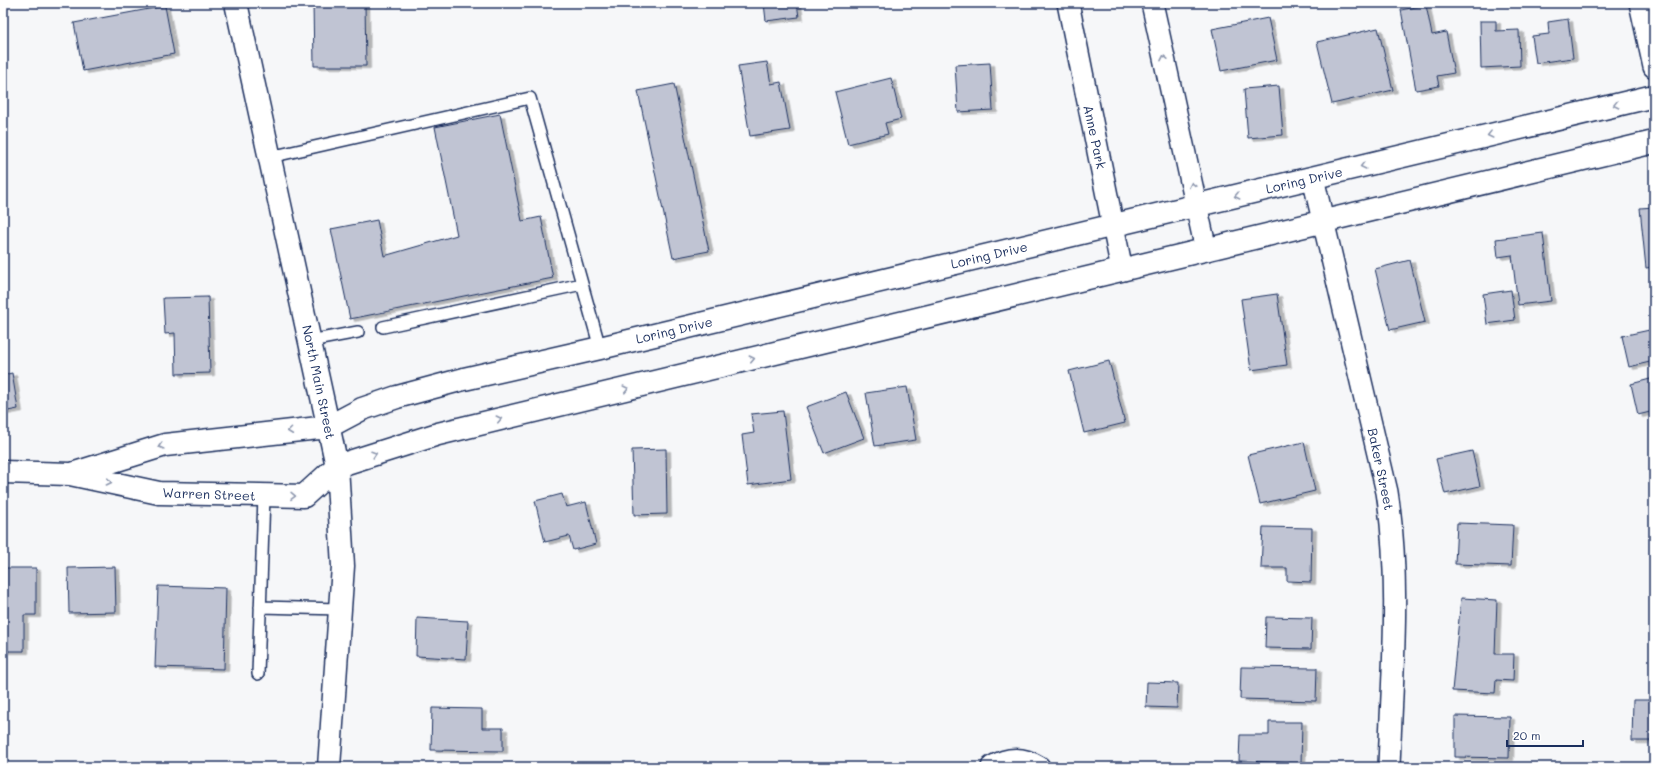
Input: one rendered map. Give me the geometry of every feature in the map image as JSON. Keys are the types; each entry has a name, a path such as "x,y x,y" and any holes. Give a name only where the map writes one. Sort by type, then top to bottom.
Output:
{"street":[{"name":"North Main Street","path":"236,3 337,466 343,566 329,767"},
{"name":"Anne Park","path":"1068,3 1122,270"},
{"path":"1152,3 1206,250"},
{"path":"1640,3 1654,67"},
{"name":"Loring Drive","path":"328,426 362,409 397,397 464,379 600,348 1654,96"},
{"path":"337,466 438,434 1654,142"},
{"name":"Baker Street","path":"1313,178 1387,492 1392,524 1394,605 1389,767"},
{"name":"Warren Street","path":"70,474 165,445 328,426"},
{"name":"Warren Street","path":"3,472 70,474 159,493 304,496 337,466"},
{"path":"992,767 1009,759 1020,759 1039,767"}],"lane":[{"path":"270,157 530,98 600,348"},
{"path":"383,327 582,284"},
{"path":"310,341 358,332"},
{"path":"258,674 264,496"},
{"path":"260,607 340,609"}],"building":[{"path":"313,3 365,3 366,66 314,66"},
{"path":"764,3 797,3 799,17 766,21"},
{"path":"1426,5 1432,35 1446,32 1454,73 1437,76 1439,86 1416,90 1401,10"},
{"path":"165,6 174,54 83,71 74,23"},
{"path":"1268,18 1277,60 1221,71 1212,29"},
{"path":"1568,19 1573,58 1536,63 1532,36 1549,34 1548,22"},
{"path":"1480,21 1496,21 1496,31 1519,30 1520,66 1481,68"},
{"path":"1378,28 1393,90 1332,104 1317,42"},
{"path":"767,62 771,84 781,82 790,130 750,136 738,66"},
{"path":"990,63 993,110 958,112 955,65"},
{"path":"891,78 901,119 885,123 888,134 848,144 835,92"},
{"path":"674,84 709,251 673,258 638,91"},
{"path":"1279,86 1283,135 1248,138 1244,89"},
{"path":"500,114 522,221 541,217 553,278 350,319 331,229 377,220 384,256 457,235 435,127"},
{"path":"1654,207 1654,267 1646,268 1640,208"},
{"path":"1543,233 1551,301 1518,305 1512,255 1498,257 1496,239"},
{"path":"1410,260 1425,322 1390,330 1375,269"},
{"path":"1511,290 1515,320 1487,324 1483,294"},
{"path":"1277,294 1287,365 1251,370 1241,299"},
{"path":"208,297 210,373 176,374 175,333 165,334 163,298"},
{"path":"1654,329 1654,361 1629,367 1622,336"},
{"path":"1109,361 1125,423 1084,433 1069,371"},
{"path":"12,373 18,409 3,412 3,375"},
{"path":"1654,378 1654,411 1638,415 1631,384"},
{"path":"907,387 916,440 875,446 866,393"},
{"path":"846,392 864,438 824,453 806,407"},
{"path":"783,411 791,479 748,485 742,435 754,433 751,414"},
{"path":"1304,442 1315,491 1260,504 1248,455"},
{"path":"666,449 667,514 634,515 632,450"},
{"path":"1472,451 1480,486 1445,494 1436,459"},
{"path":"562,494 566,507 586,502 596,544 573,550 569,536 545,542 535,501"},
{"path":"1457,523 1513,525 1511,566 1455,564"},
{"path":"1263,527 1312,528 1311,582 1287,581 1287,568 1261,568"},
{"path":"115,567 116,612 69,613 68,568"},
{"path":"3,568 36,568 36,615 24,615 24,651 3,651"},
{"path":"158,586 226,588 224,669 155,667"},
{"path":"1461,598 1497,600 1495,654 1514,654 1513,681 1496,680 1495,693 1452,691"},
{"path":"1266,617 1312,618 1311,649 1265,648"},
{"path":"417,618 468,621 466,659 416,656"},
{"path":"1241,667 1317,668 1316,701 1240,699"},
{"path":"1654,667 1654,690 1653,690"},
{"path":"1147,682 1178,683 1177,708 1146,707"},
{"path":"1633,700 1654,700 1654,741 1632,741"},
{"path":"432,708 482,709 482,728 503,728 503,751 431,750"},
{"path":"1455,716 1510,717 1509,758 1455,757"},
{"path":"1269,722 1302,722 1301,763 1239,761 1240,735 1269,735"}]}
